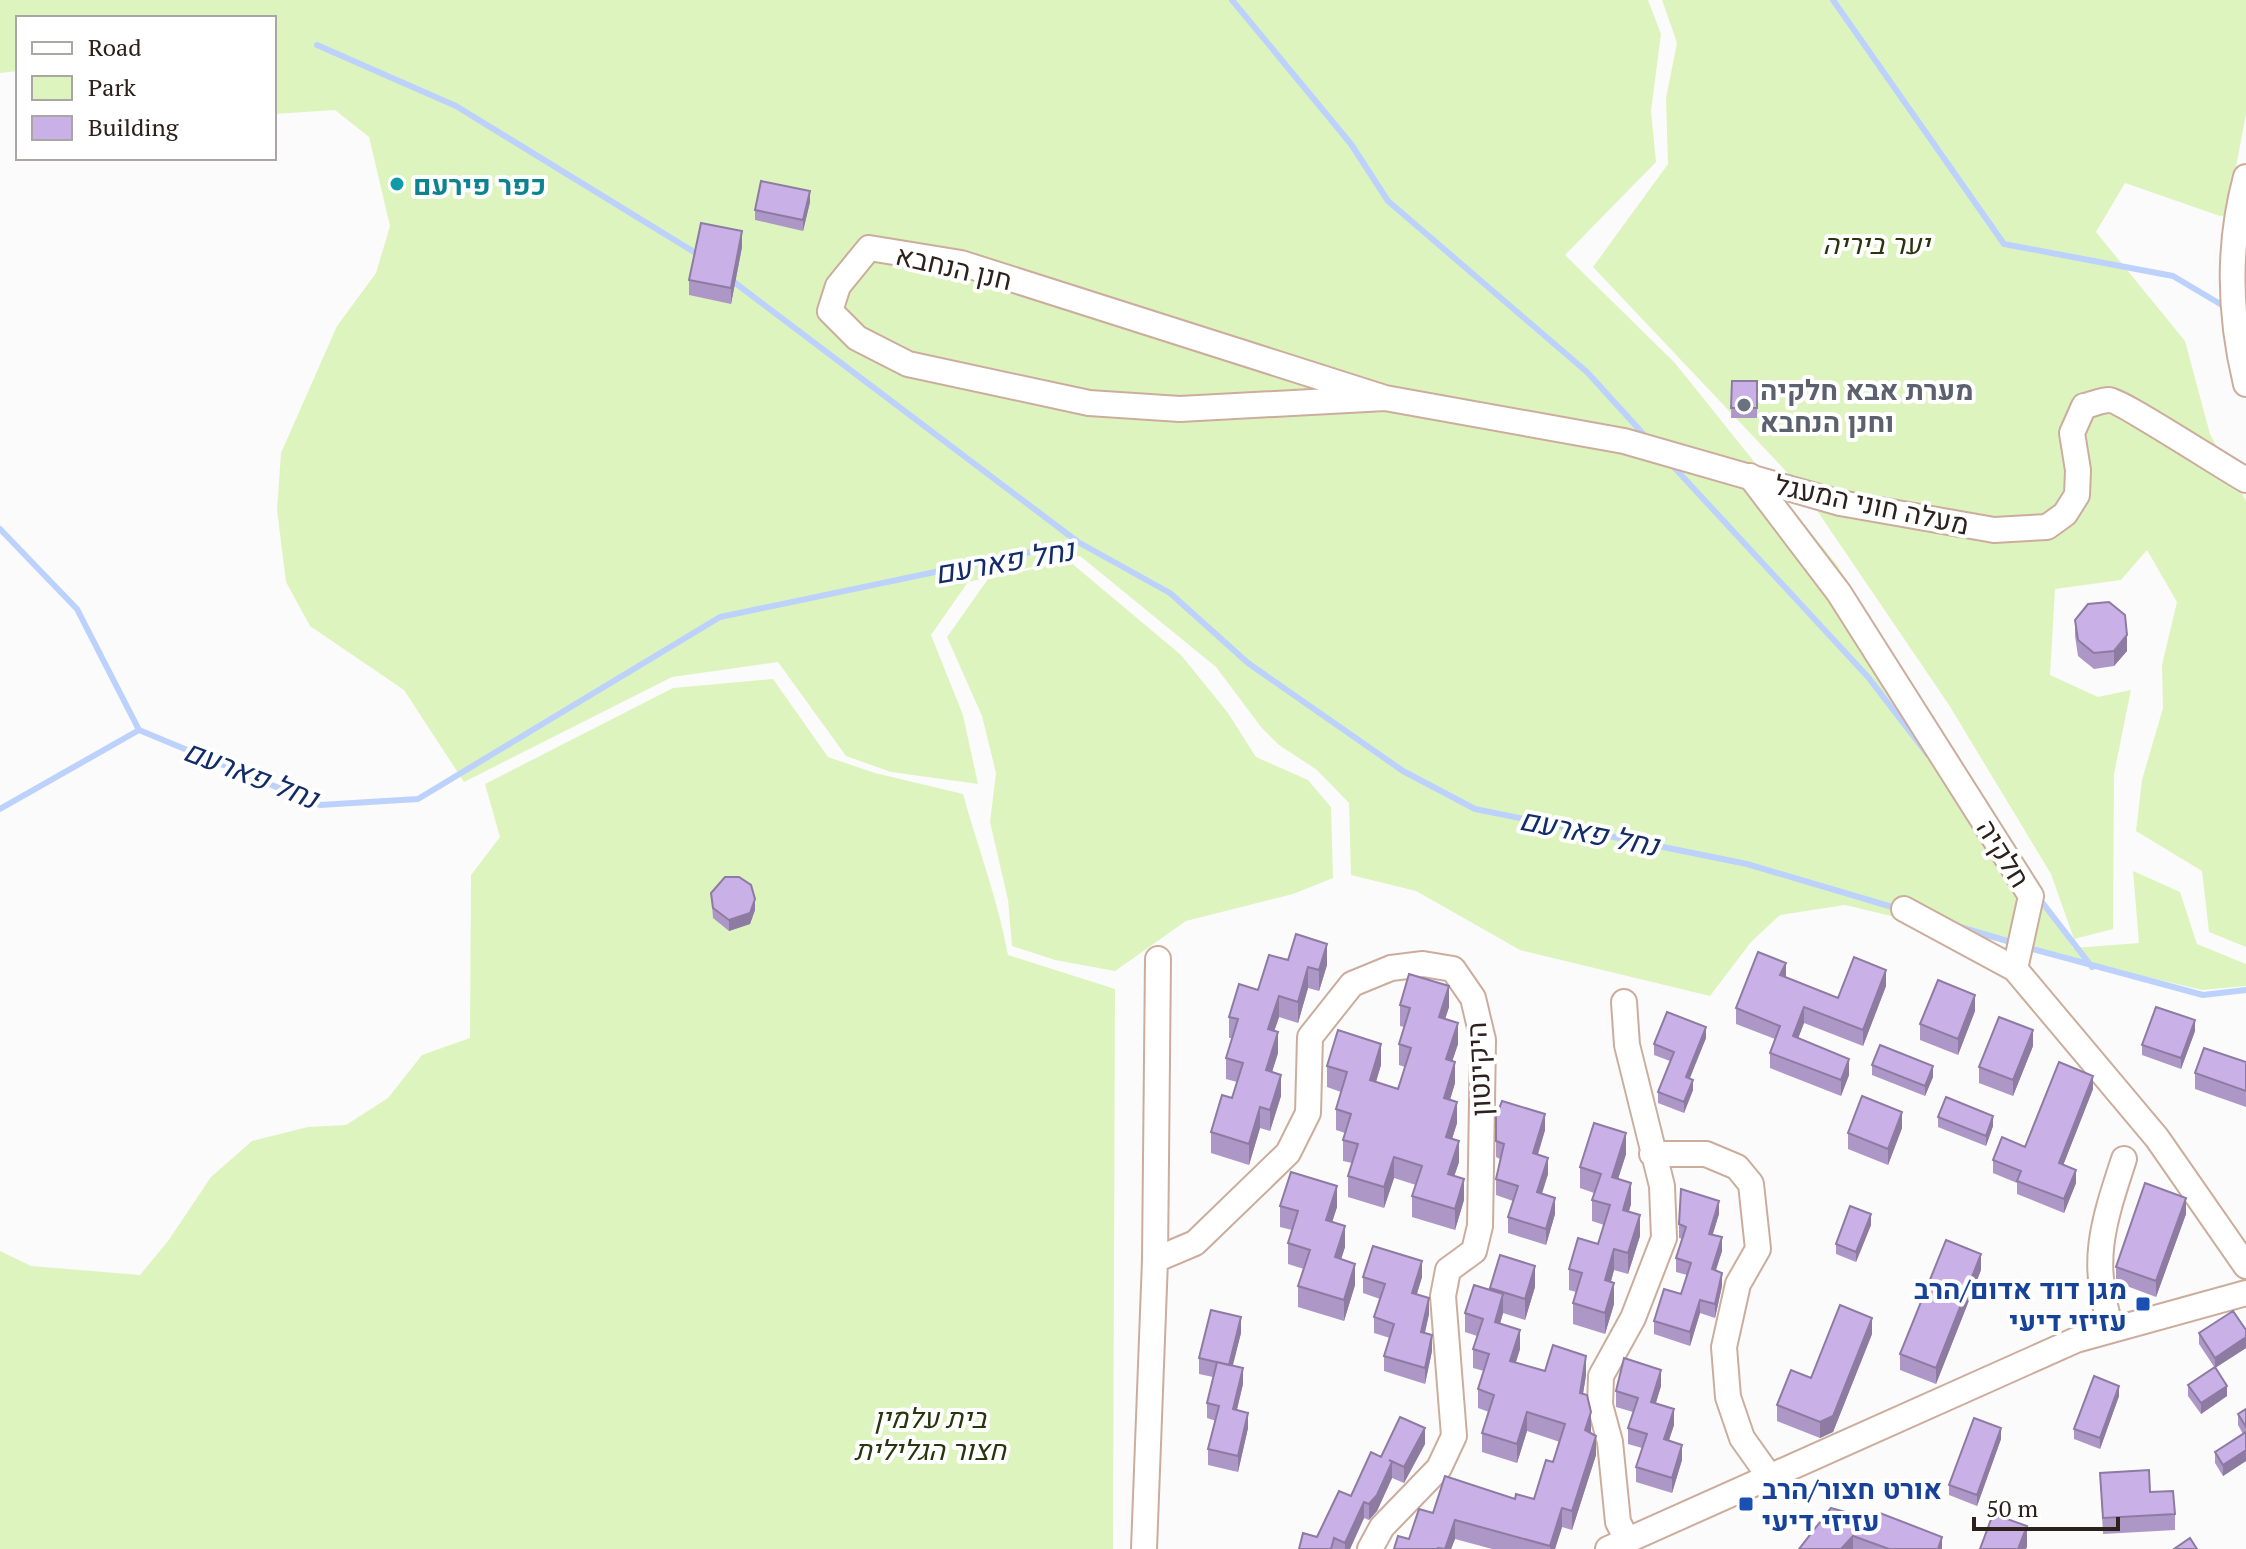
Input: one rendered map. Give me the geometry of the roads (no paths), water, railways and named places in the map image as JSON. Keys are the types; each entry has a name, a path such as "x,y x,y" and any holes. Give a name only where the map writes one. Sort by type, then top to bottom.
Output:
{"street":[{"path":"2246,177 2234,238 2230,293 2246,384"},
{"name":"חנן הנחבא","path":"869,248 961,263 1385,398 1180,409 1089,403 908,364 857,338 830,311 838,286 869,248"},
{"name":"מעלה חוני המעגל","path":"1385,398 1624,441 1840,503 1994,530 2047,527 2065,514 2077,495 2078,470 2072,433 2084,406 2110,400 2132,409 2172,438 2246,480"},
{"name":"חלקיה","path":"1750,476 1839,593 2031,896 2015,969"},
{"path":"1904,909 2015,969 2157,1138 2246,1266"},
{"path":"1144,1549 1155,1260 1158,959"},
{"name":"היקינטון","path":"1155,1260 1195,1243 1288,1153 1308,1113 1310,1037 1352,984 1391,968 1423,964 1453,969 1473,998 1483,1040 1480,1226 1474,1251 1448,1270 1443,1296 1454,1436 1439,1468 1382,1527 1370,1549"},
{"path":"1624,1002 1627,1045 1662,1186 1664,1238 1633,1318 1601,1376 1600,1405 1610,1442 1618,1522 1617,1544 2076,1340 2246,1293"},
{"path":"1652,1154 1706,1154 1737,1167 1751,1184 1758,1249 1738,1284 1724,1347 1728,1397 1737,1424 1742,1438 1769,1476"},
{"path":"2112,1330 2101,1298 2099,1253 2124,1159"}],"waterway":[{"path":"1232,0 1351,144 1388,201 1587,372 1647,438"},
{"path":"1833,0 2004,244 2173,276 2227,308"},
{"path":"317,45 456,106 699,255"},
{"path":"730,279 1078,542"},
{"path":"1671,464 1868,677 1928,755"},
{"path":"0,529 77,609 139,730"},
{"name":"נחל פארעם","path":"0,809 139,730 320,805 418,799 720,617 1078,542 1170,593 1248,663 1403,771 1475,809 1747,864 1899,909"},
{"path":"2038,897 2092,967"},
{"name":"נחל פארעם","path":"1960,927 2014,943"},
{"path":"2025,947 2203,995 2246,990"}],"place":[{"name":"כפר פירעם","path":"397,184"},
{"name":"מערת אבא חלקיה וחנן הנחבא","path":"1744,405"},
{"name":"מגן דוד אדום/הרב עזיזי דיעי","path":"2143,1304"},
{"name":"אורט חצור/הרב עזיזי דיעי","path":"1746,1504"}],"park label":[{"name":"יער ביריה","path":"1876,243"},
{"name":"בית עלמין חצור הגלילית","path":"930,1433"}]}
